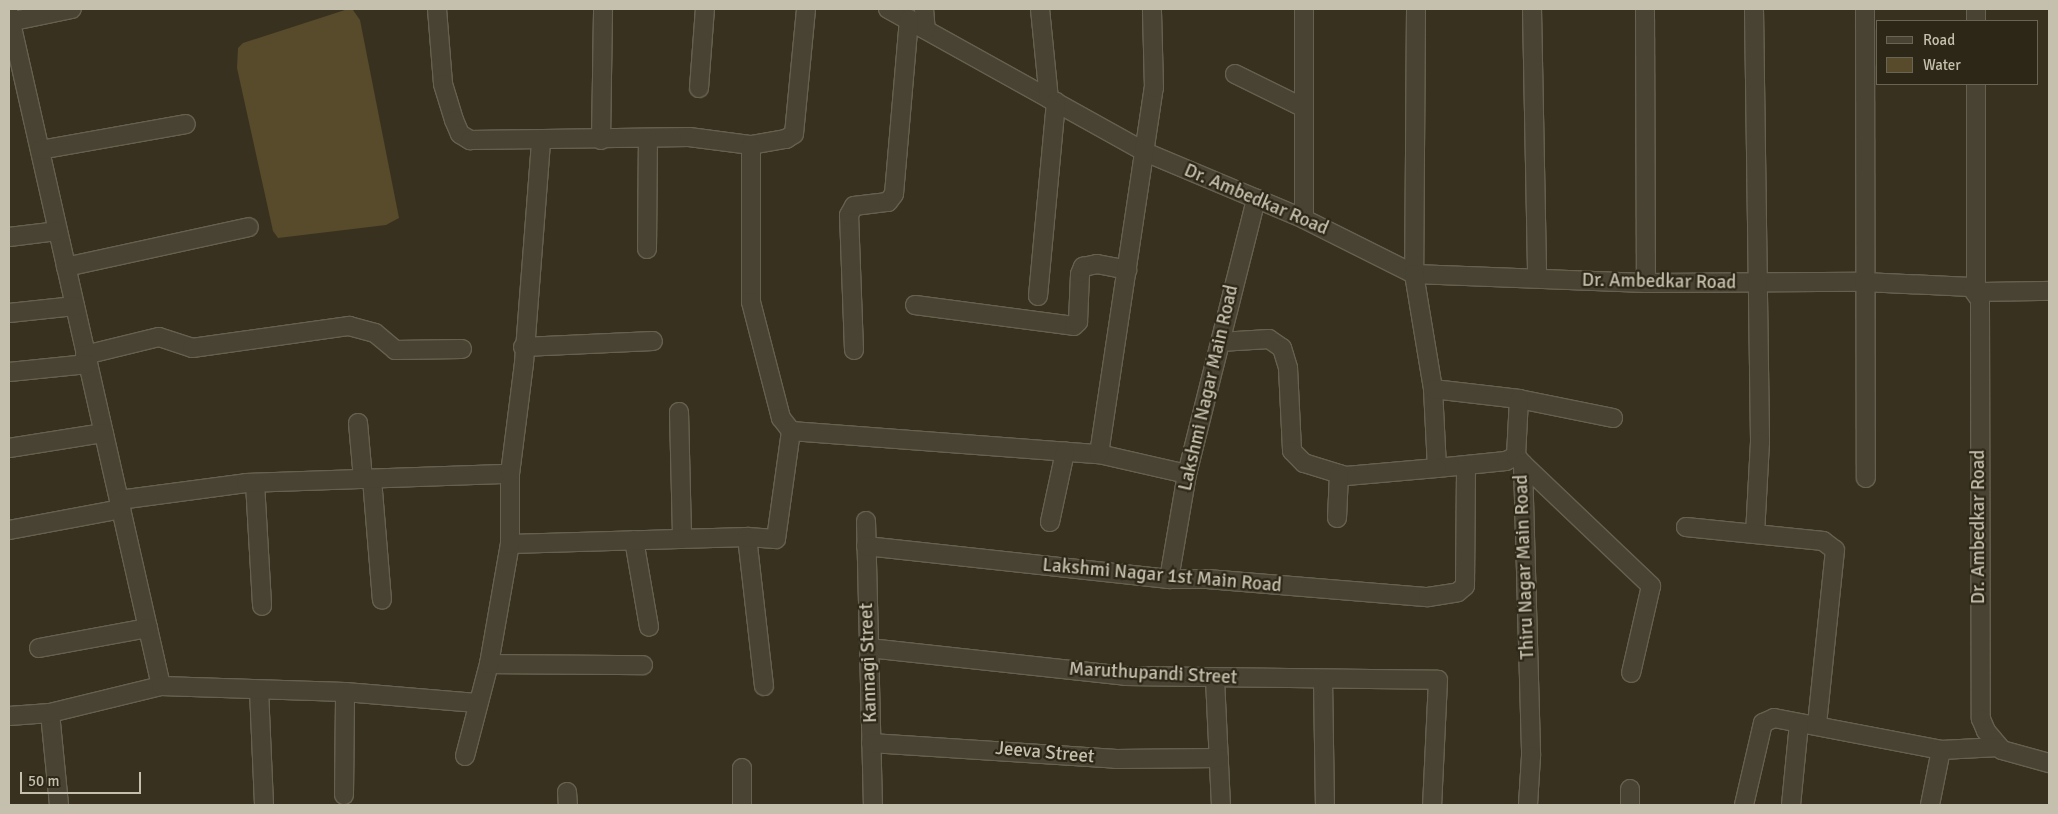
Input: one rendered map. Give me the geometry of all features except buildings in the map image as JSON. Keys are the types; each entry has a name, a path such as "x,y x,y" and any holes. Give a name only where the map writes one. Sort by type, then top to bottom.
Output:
{"street":[{"path":"72,9 9,19 161,686"},
{"path":"437,9 443,84 460,134 470,140 542,141 689,137 752,145 786,140 794,134 806,9"},
{"path":"600,140 603,9"},
{"path":"699,88 705,9"},
{"name":"Dr. Ambedkar Road","path":"888,9 1145,152 1304,219 1414,274 1646,283 1864,282 1960,286 1976,292 1980,300 1979,704 1986,731 1999,747"},
{"path":"924,9 926,30"},
{"path":"1038,296 1052,100 1040,9"},
{"path":"1099,454 1154,88 1152,9"},
{"path":"1416,9 1414,274 1433,389 1437,468"},
{"path":"1532,9 1536,278"},
{"path":"1645,9 1646,283"},
{"path":"1754,9 1760,442 1755,533"},
{"path":"1865,9 1864,282 1866,478"},
{"path":"1302,10 1304,219"},
{"path":"854,350 849,215 854,206 888,202 894,194 909,19"},
{"path":"1235,74 1304,108"},
{"path":"1976,85 1976,292 2049,291"},
{"path":"40,150 186,124"},
{"path":"647,249 648,139"},
{"path":"465,756 477,703 489,664 510,544 510,474 542,141"},
{"path":"510,544 747,537 776,539 791,431 781,418 751,302 752,145"},
{"name":"Lakshmi Nagar Main Road","path":"1169,580 1187,474 1256,198"},
{"path":"66,267 249,227"},
{"path":"9,237 57,231"},
{"path":"915,305 1074,326 1078,322 1080,274 1083,267 1097,264 1127,270"},
{"path":"9,313 75,306"},
{"path":"9,372 87,359 159,337 192,348 349,326 375,333 395,350 462,348"},
{"name":"Thiru Nagar Main Road","path":"1220,342 1269,339 1282,348 1288,368 1292,451 1304,463 1346,476 1519,460 1531,756 1528,805"},
{"path":"523,347 653,341"},
{"path":"1433,389 1519,399 1613,418"},
{"path":"1519,399 1519,460 1652,586 1631,673"},
{"path":"679,412 682,539"},
{"path":"358,423 382,600"},
{"path":"791,431 1099,454 1187,474"},
{"path":"9,448 104,433"},
{"path":"1050,522 1064,452"},
{"name":"Lakshmi Nagar 1st Main Road","path":"866,546 1169,580 1207,579 1428,597 1458,592 1465,586 1466,466"},
{"path":"9,530 120,504 255,484 510,474"},
{"path":"1337,518 1338,474"},
{"path":"255,484 262,606"},
{"name":"Kannagi Street","path":"866,521 873,805"},
{"path":"1686,527 1823,541 1835,550 1817,725"},
{"path":"747,537 764,686"},
{"path":"634,540 649,627"},
{"path":"39,648 148,628"},
{"name":"Maruthupandi Street","path":"869,648 1125,676 1215,679 1438,680 1432,805"},
{"path":"489,664 643,665"},
{"path":"1215,679 1221,805"},
{"path":"1323,680 1325,805"},
{"path":"9,716 50,714 161,686 344,692 477,703"},
{"path":"259,690 264,805"},
{"path":"344,692 344,795"},
{"path":"50,714 59,805"},
{"path":"1744,805 1763,723 1774,718 1941,750 1999,747 2020,757 2049,763"},
{"path":"1791,805 1799,724"},
{"name":"Jeeva Street","path":"872,743 1116,760 1219,758"},
{"path":"1930,805 1941,750"},
{"path":"742,768 742,805"}],"water":[{"path":"348,9 353,10 360,20 399,218 386,225 278,238 273,231 237,68 238,48 243,43"}]}
